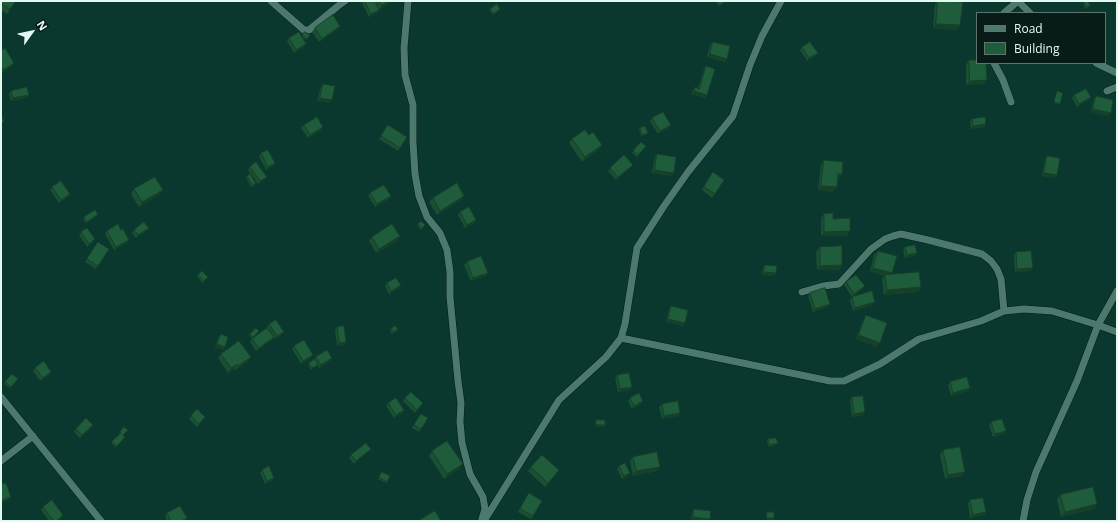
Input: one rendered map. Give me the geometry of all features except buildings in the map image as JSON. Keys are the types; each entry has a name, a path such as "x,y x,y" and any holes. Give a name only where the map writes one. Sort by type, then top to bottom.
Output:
{"street":[{"path":"271,1 304,30 309,30 345,1"},
{"path":"408,1 404,48 405,75 413,105 412,142 415,174 419,196 427,217 440,233 447,250 450,272 450,297 461,403 460,422 462,443 470,474 483,497 485,509 483,521"},
{"path":"483,521 560,400 606,357 621,338 626,324 637,248 688,172 733,116 750,65 762,36 781,1"},
{"path":"1005,12 1018,1 1029,12"},
{"path":"995,64 1003,80 1011,102"},
{"path":"1098,64 1117,73"},
{"path":"1107,91 1117,86"},
{"path":"802,292 823,286 838,284 871,249 893,236 901,234 982,254 991,261 997,269 1001,279 1004,311"},
{"path":"1023,521 1027,500 1036,472 1077,381 1098,325 1117,291"},
{"path":"621,338 830,381 844,381 880,364 919,339 981,321 1004,311 1024,309 1052,311 1117,332"},
{"path":"1,397 101,521"},
{"path":"1,461 33,436"}]}
